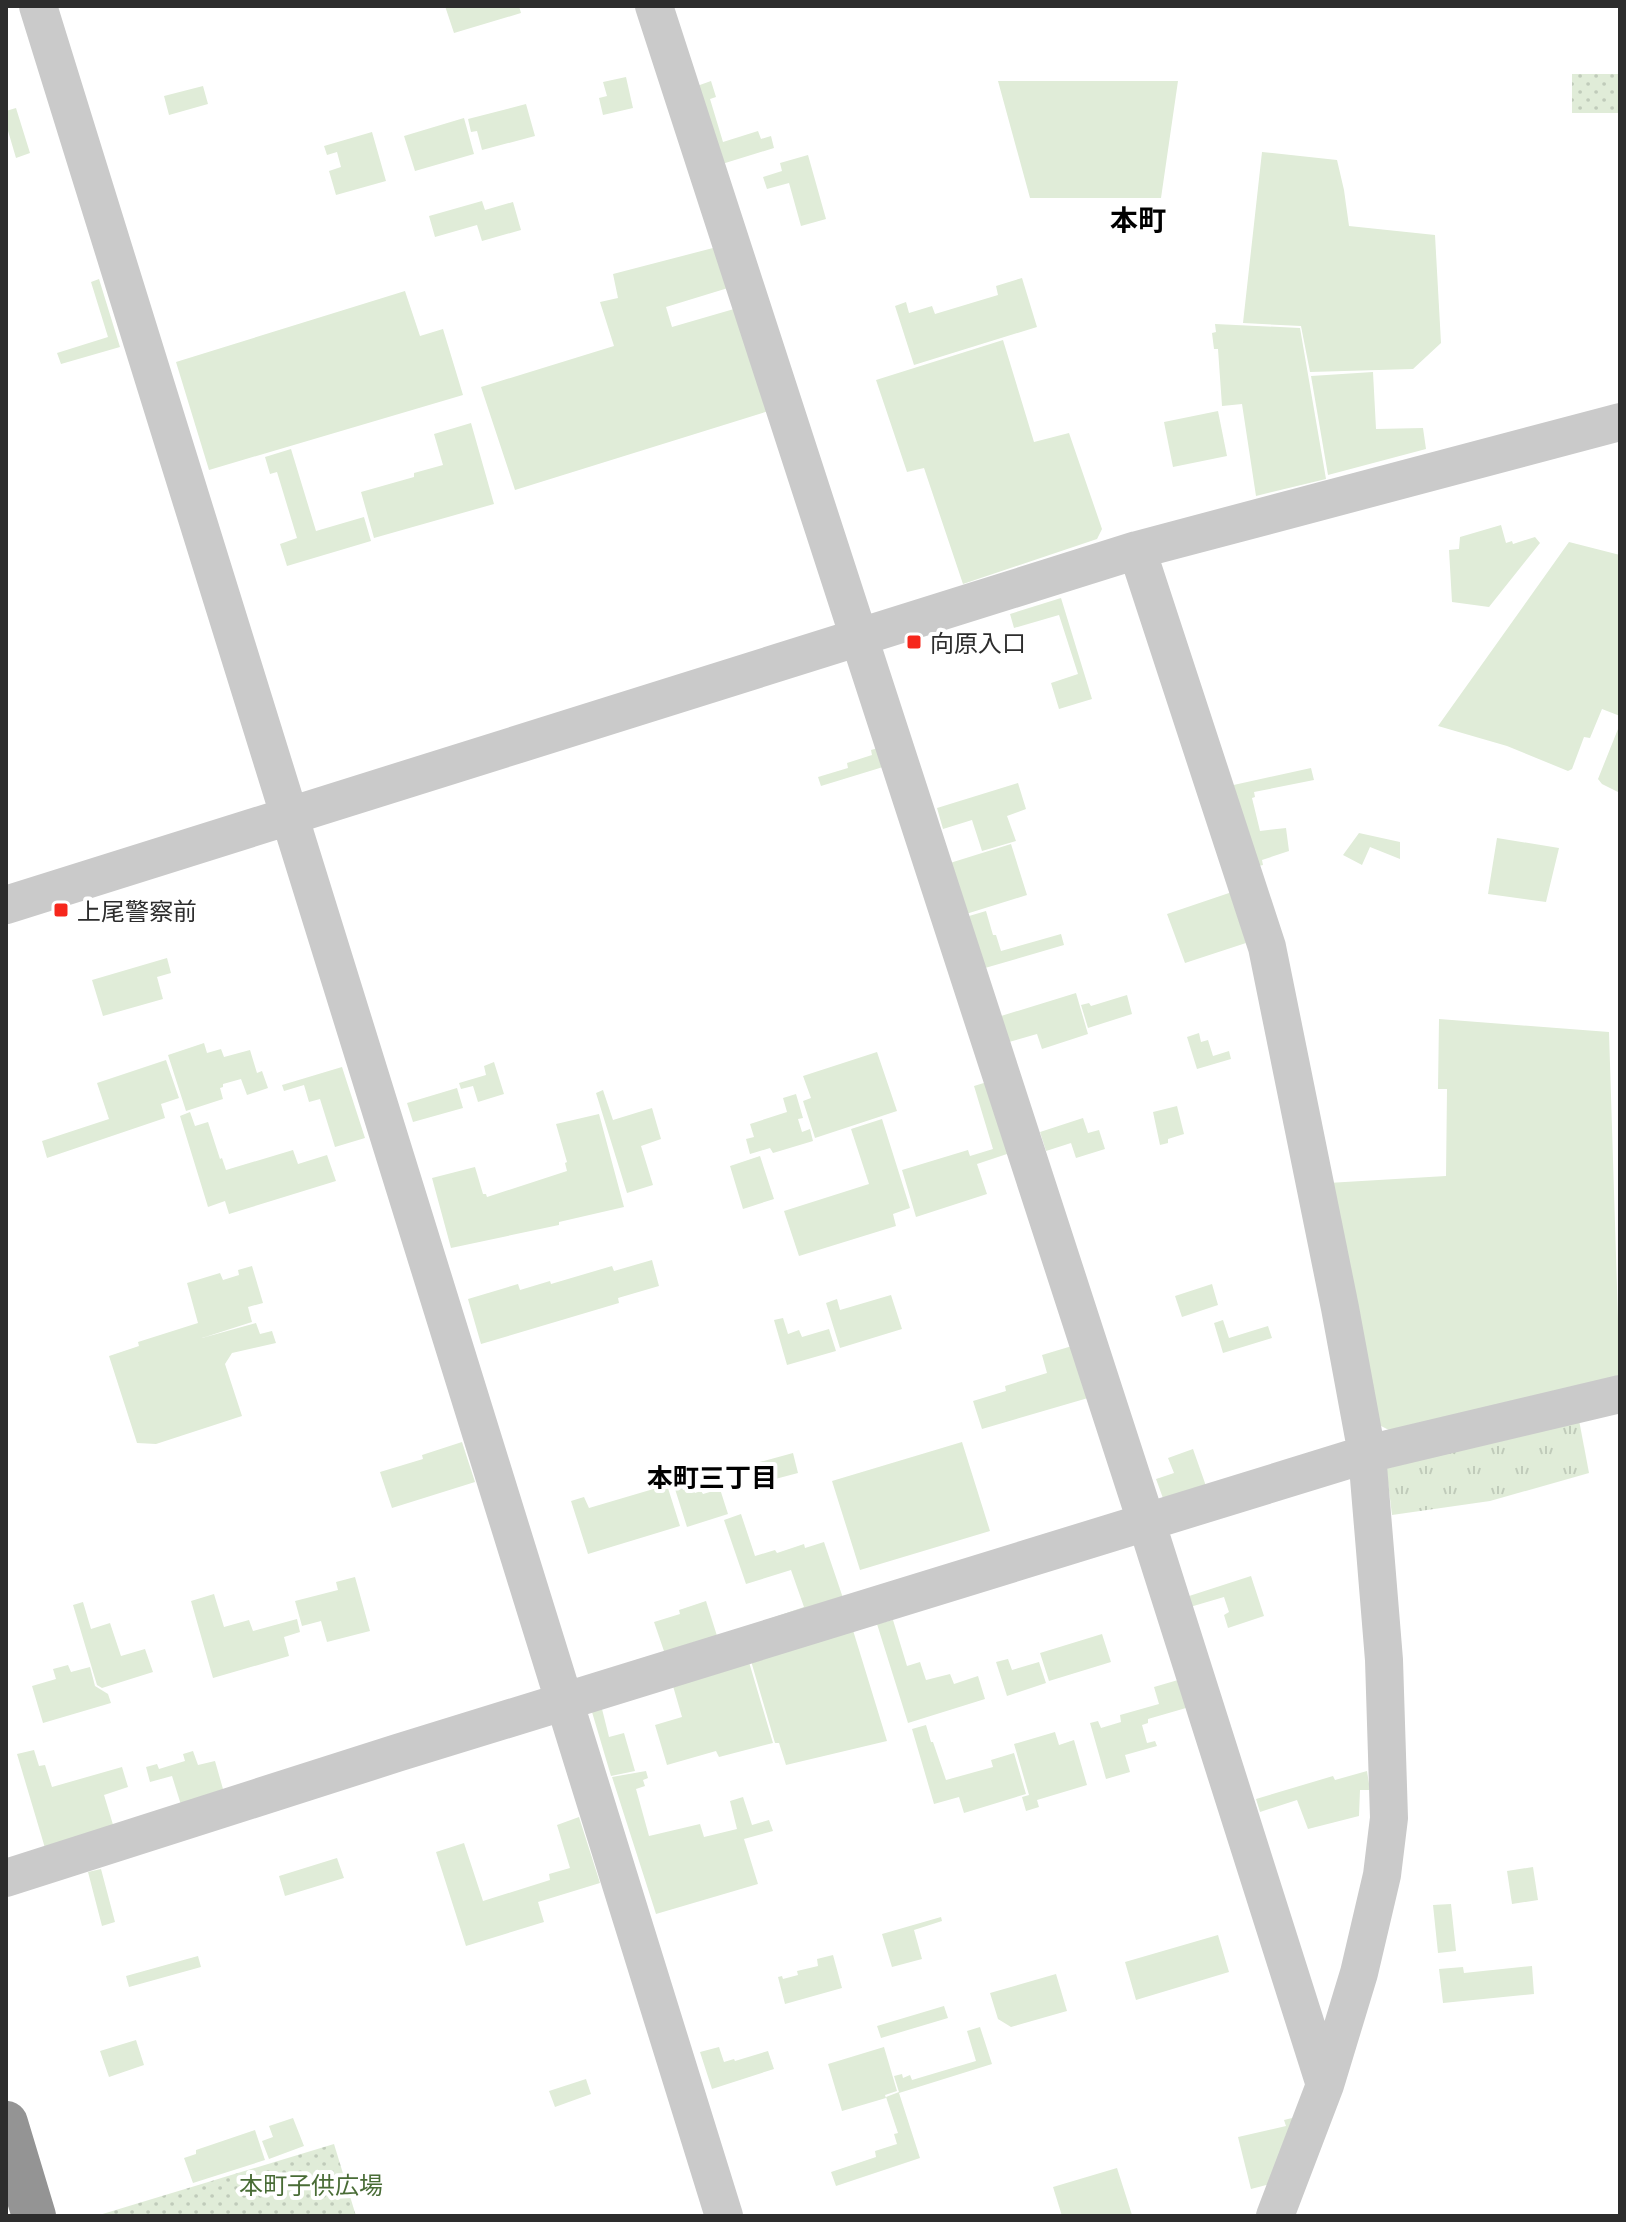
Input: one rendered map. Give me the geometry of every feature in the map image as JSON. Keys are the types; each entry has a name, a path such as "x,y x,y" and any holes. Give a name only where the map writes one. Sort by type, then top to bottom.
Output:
{"highway":[{"path":"6,2123 34,2216"}],"street":[{"path":"38,6 286,818 724,2216"},
{"path":"654,6 1146,1521 1325,2085"},
{"path":"6,905 1137,550 1620,422"},
{"path":"1137,550 1267,947 1367,1454 1384,1660 1389,1818 1382,1875 1362,1959 1325,2085 1275,2216"},
{"path":"6,1878 397,1753 1367,1454 1620,1394"}],"green space":[{"path":"445,6 519,6 521,13 454,33"},
{"path":"1572,74 1620,74 1620,113 1572,113"},
{"path":"626,77 633,108 603,115 599,98 607,96 603,82"},
{"path":"711,81 716,97 710,99 723,142 758,131 761,139 771,136 774,148 722,164 697,86"},
{"path":"998,81 1178,81 1161,198 1030,198"},
{"path":"203,86 208,104 169,115 164,96"},
{"path":"526,104 535,136 482,150 477,131 471,132 468,119"},
{"path":"16,108 30,153 16,158 6,124 6,111"},
{"path":"464,118 474,154 415,171 404,136"},
{"path":"372,132 386,181 336,195 329,171 341,167 337,152 327,155 324,146"},
{"path":"1262,152 1337,160 1349,226 1435,235 1441,343 1413,369 1310,372 1301,326 1243,323"},
{"path":"808,155 826,219 801,226 789,183 767,189 763,177 782,171 780,163"},
{"path":"482,201 485,210 513,202 521,230 482,241 477,225 435,237 429,216"},
{"path":"713,248 728,288 666,307 672,327 734,309 772,410 515,490 481,387 614,346 600,302 618,298 613,274"},
{"path":"1022,278 1037,327 914,365 895,306 906,302 909,313 932,306 935,314 998,295 996,286"},
{"path":"99,279 120,347 61,364 57,353 108,337 91,282"},
{"path":"405,291 420,336 443,329 463,395 209,470 176,362"},
{"path":"1215,324 1300,328 1326,479 1256,496 1242,404 1222,406 1218,349 1214,349 1212,333 1216,332"},
{"path":"1003,340 1034,442 1069,433 1102,529 1097,539 963,584 924,468 907,472 876,380"},
{"path":"1373,372 1376,429 1423,428 1426,449 1328,475 1311,376"},
{"path":"1218,411 1227,456 1173,467 1164,422"},
{"path":"471,423 494,504 374,538 361,492 443,465 434,434"},
{"path":"291,449 316,531 364,517 371,541 287,566 280,544 297,538 277,472 270,474 265,457"},
{"path":"1501,525 1506,543 1535,537 1540,543 1489,607 1452,602 1449,550 1459,549 1460,537"},
{"path":"1569,542 1620,555 1620,716 1602,709 1590,738 1584,737 1572,769 1568,771 1507,746 1438,726"},
{"path":"1061,598 1092,699 1059,709 1051,683 1078,674 1059,615 1014,628 1010,614"},
{"path":"1620,724 1620,793 1598,779"},
{"path":"878,748 883,767 821,786 818,777 848,768 847,763 872,755 871,750"},
{"path":"1311,768 1314,780 1254,792 1255,797 1252,798 1260,831 1286,828 1289,851 1262,860 1263,865 1254,867 1229,786"},
{"path":"1018,783 1026,809 1007,816 1016,841 982,851 972,820 943,829 937,808"},
{"path":"1359,833 1400,842 1400,859 1370,847 1362,865 1343,855"},
{"path":"1497,838 1559,848 1546,902 1488,894"},
{"path":"1011,844 1027,895 966,914 950,863"},
{"path":"1232,892 1246,943 1185,963 1167,914"},
{"path":"986,911 1001,951 1061,934 1064,945 985,968 969,916"},
{"path":"167,958 171,973 157,977 163,999 103,1016 92,980"},
{"path":"1076,993 1088,1034 1042,1049 1037,1034 1009,1042 1001,1016"},
{"path":"1127,995 1132,1014 1088,1028 1081,1005 1089,1003 1091,1006"},
{"path":"1439,1019 1609,1032 1620,1383 1393,1432 1379,1425 1328,1183 1446,1176 1447,1089 1438,1089"},
{"path":"1199,1033 1201,1042 1208,1040 1213,1056 1229,1051 1231,1059 1197,1069 1187,1037"},
{"path":"204,1043 207,1053 221,1049 224,1057 250,1050 257,1073 262,1071 268,1088 247,1095 241,1079 223,1084 220,1088 223,1099 186,1111 168,1055"},
{"path":"877,1052 897,1111 815,1138 803,1101 811,1098 803,1076"},
{"path":"166,1060 179,1098 161,1104 165,1118 47,1158 42,1141 109,1119 97,1083"},
{"path":"494,1062 504,1094 478,1102 473,1086 461,1089 459,1083 486,1075 484,1066"},
{"path":"342,1067 365,1138 335,1147 320,1099 309,1102 304,1085 284,1091 282,1085"},
{"path":"987,1082 1010,1153 977,1164 987,1194 916,1217 902,1170 968,1150 970,1156 993,1149 974,1086"},
{"path":"457,1088 463,1108 413,1122 407,1103"},
{"path":"603,1090 613,1120 652,1108 661,1139 641,1146 653,1185 627,1193 596,1093"},
{"path":"796,1094 803,1118 798,1119 802,1132 810,1129 813,1141 773,1153 770,1148 750,1154 746,1139 754,1137 750,1124 787,1112 783,1098"},
{"path":"1177,1106 1184,1134 1160,1145 1153,1112"},
{"path":"190,1112 195,1126 208,1122 226,1170 293,1150 298,1164 327,1155 336,1181 229,1214 225,1201 208,1207 180,1116"},
{"path":"599,1114 624,1207 559,1222 559,1225 451,1248 432,1178 475,1167 483,1194 487,1197 567,1171 556,1124"},
{"path":"1083,1118 1088,1133 1099,1130 1105,1149 1076,1158 1071,1143 1046,1151 1040,1132"},
{"path":"882,1119 910,1208 893,1214 896,1226 799,1256 784,1211 869,1184 851,1129"},
{"path":"760,1156 774,1199 743,1209 730,1166"},
{"path":"652,1260 659,1286 618,1298 619,1303 481,1344 468,1299 518,1284 520,1290 612,1266 614,1271"},
{"path":"252,1266 263,1303 248,1307 252,1322 202,1338 256,1323 260,1334 272,1331 276,1343 232,1353 225,1364 242,1416 156,1444 137,1443 109,1356 139,1346 138,1342 198,1323 187,1283 220,1273 223,1280 239,1275 238,1270"},
{"path":"1212,1284 1218,1305 1182,1317 1175,1296"},
{"path":"891,1295 902,1329 840,1348 826,1303 837,1299 840,1310"},
{"path":"783,1318 788,1334 799,1330 802,1337 829,1329 836,1351 787,1365 774,1320"},
{"path":"1223,1320 1229,1338 1268,1326 1272,1338 1223,1353 1214,1323"},
{"path":"1072,1346 1088,1398 982,1429 973,1401 1006,1391 1005,1386 1047,1373 1042,1355"},
{"path":"1579,1420 1589,1473 1490,1501 1392,1515 1386,1466"},
{"path":"462,1442 475,1482 392,1508 380,1472 423,1459 422,1455"},
{"path":"962,1442 990,1531 860,1570 832,1481"},
{"path":"1193,1449 1206,1486 1164,1501 1156,1479 1174,1473 1168,1458"},
{"path":"793,1453 798,1473 760,1483 756,1463"},
{"path":"667,1485 680,1526 588,1554 571,1501 584,1497 589,1508"},
{"path":"682,1487 683,1490 692,1487 695,1493 701,1491 703,1494 720,1489 728,1514 687,1527 675,1489"},
{"path":"741,1514 755,1556 824,1542 844,1601 760,1622 804,1607 791,1570 746,1584 724,1520"},
{"path":"1251,1576 1264,1616 1228,1628 1224,1615 1229,1612 1224,1597 1190,1607 1186,1597"},
{"path":"355,1577 370,1631 327,1642 321,1621 302,1626 295,1601 338,1590 336,1582"},
{"path":"214,1594 224,1627 249,1620 253,1631 297,1619 300,1632 284,1637 289,1656 213,1678 191,1601"},
{"path":"706,1601 718,1639 666,1657 654,1622"},
{"path":"83,1602 91,1629 110,1623 121,1656 145,1649 153,1672 102,1688 97,1685 73,1605"},
{"path":"893,1620 907,1666 920,1662 926,1680 950,1674 954,1684 978,1676 985,1699 908,1723 877,1624"},
{"path":"852,1627 887,1741 786,1765 779,1743 775,1743 751,1661"},
{"path":"1102,1634 1111,1662 1049,1681 1040,1653"},
{"path":"1008,1659 1012,1670 1039,1662 1046,1683 1007,1696 996,1662"},
{"path":"749,1662 773,1743 719,1757 716,1751 667,1765 655,1725 682,1717 673,1686"},
{"path":"68,1665 71,1672 90,1667 95,1686 108,1694 111,1703 43,1723 32,1686 56,1679 53,1669"},
{"path":"1178,1680 1186,1708 1148,1719 1148,1723 1142,1725 1147,1743 1155,1741 1157,1746 1125,1755 1130,1772 1106,1779 1090,1723 1098,1721 1101,1728 1121,1722 1120,1715 1159,1704 1154,1687"},
{"path":"602,1709 609,1737 624,1733 635,1771 611,1776 592,1712"},
{"path":"926,1725 946,1780 993,1767 991,1760 1014,1753 1026,1794 964,1813 959,1797 934,1804 912,1729"},
{"path":"1055,1732 1059,1745 1074,1740 1087,1785 1037,1800 1039,1807 1026,1811 1022,1797 1029,1795 1014,1744"},
{"path":"34,1750 39,1766 45,1765 52,1787 122,1767 128,1787 104,1795 114,1828 45,1848 17,1754"},
{"path":"193,1751 198,1765 215,1761 225,1796 182,1808 172,1776 150,1782 146,1767 157,1764 159,1769 185,1761 183,1754"},
{"path":"646,1771 648,1778 643,1780 645,1786 636,1789 649,1836 700,1824 704,1837 737,1829 730,1801 743,1797 752,1825 769,1820 773,1831 744,1839 758,1884 656,1914 612,1777"},
{"path":"1367,1771 1370,1790 1360,1790 1359,1816 1308,1829 1297,1800 1260,1812 1256,1799 1333,1776 1335,1780"},
{"path":"579,1817 600,1883 538,1902 544,1922 466,1946 436,1852 464,1843 483,1901 550,1880 549,1874 570,1868 557,1825"},
{"path":"337,1858 344,1878 285,1896 279,1876"},
{"path":"1533,1867 1538,1900 1512,1904 1507,1871"},
{"path":"101,1869 115,1922 102,1926 88,1872"},
{"path":"1451,1904 1456,1951 1438,1953 1433,1905"},
{"path":"941,1917 942,1921 914,1930 922,1959 892,1967 882,1934"},
{"path":"1218,1935 1229,1972 1136,2000 1125,1962"},
{"path":"833,1955 842,1988 785,2004 778,1977 782,1976 783,1979 798,1975 797,1971 818,1966 817,1959"},
{"path":"198,1956 201,1967 129,1987 126,1976"},
{"path":"1532,1966 1534,1994 1443,2003 1439,1969 1463,1967 1464,1973"},
{"path":"1056,1974 1067,2011 1011,2027 998,2019 990,1993"},
{"path":"944,2006 948,2018 881,2038 877,2026"},
{"path":"980,2027 992,2064 899,2093 920,2158 836,2186 831,2172 876,2157 875,2151 897,2144 894,2134 898,2133 886,2097 899,2092 894,2076 902,2074 903,2078 910,2075 912,2080 976,2061 967,2031"},
{"path":"136,2040 144,2065 109,2077 100,2051"},
{"path":"719,2047 724,2062 768,2051 774,2069 712,2089 700,2052"},
{"path":"884,2047 897,2091 885,2095 886,2098 842,2111 828,2064"},
{"path":"586,2079 591,2094 555,2107 549,2091"},
{"path":"1300,2116 1274,2183 1251,2189 1238,2137 1286,2126 1284,2120"},
{"path":"293,2118 304,2146 269,2159 262,2141 273,2137 269,2126"},
{"path":"255,2130 265,2160 193,2183 184,2158 196,2154 196,2150"},
{"name":"本町子供広場","path":"334,2144 356,2216 96,2216"},
{"path":"1117,2168 1132,2215 1062,2216 1053,2187"}],"place":[{"name":"向原入口","path":"914,642"},
{"name":"上尾警察前","path":"61,910"}],"district":[{"name":"本町","path":"1138,219"},
{"name":"本町三丁目","path":"712,1477"}]}
